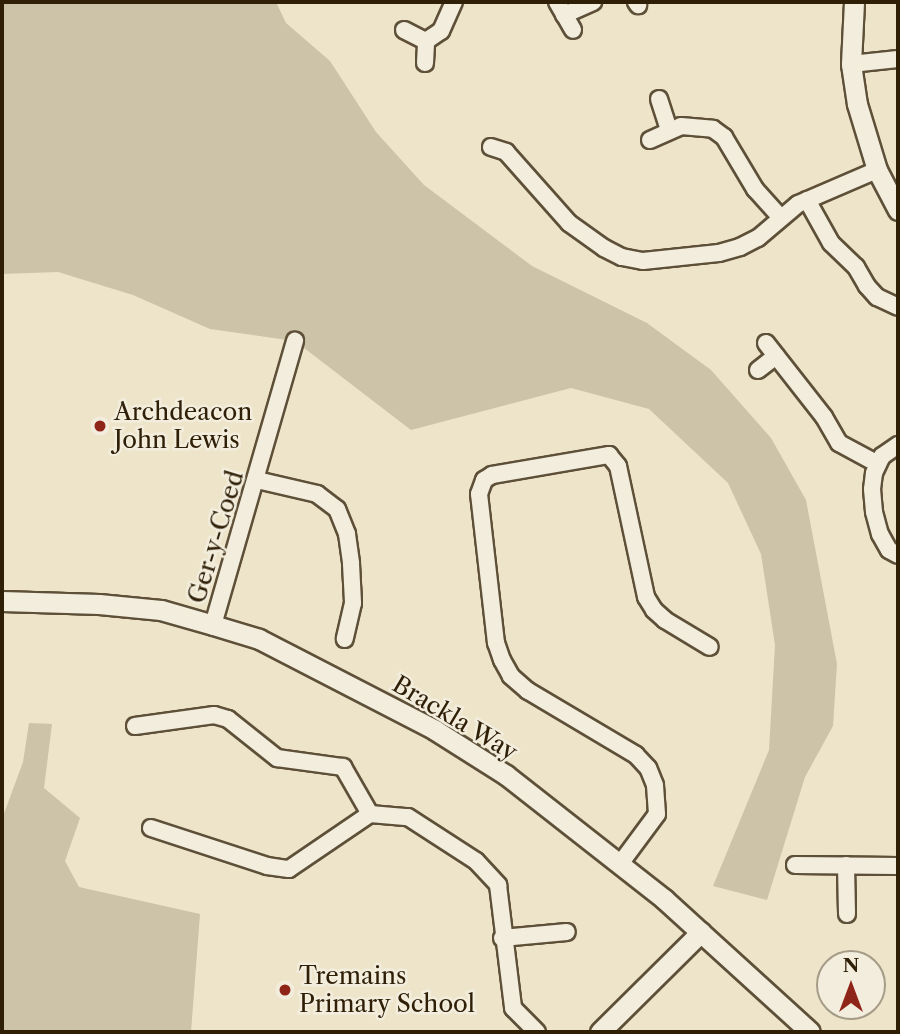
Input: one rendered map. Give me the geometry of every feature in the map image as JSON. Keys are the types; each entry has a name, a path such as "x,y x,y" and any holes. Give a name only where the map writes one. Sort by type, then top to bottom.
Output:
{"street":[{"path":"426,41 441,31 454,2"},
{"path":"573,30 561,8 593,2"},
{"path":"855,2 851,64 864,135 877,170 898,210"},
{"path":"404,30 426,41"},
{"path":"425,63 426,41"},
{"path":"851,64 898,59"},
{"path":"659,99 668,129"},
{"path":"650,140 668,129 697,126 713,129 724,137 755,189 780,217"},
{"path":"491,147 506,152 604,248 622,257 643,261 719,253 740,247 758,238 780,217 807,200 877,170"},
{"path":"807,200 831,243 856,267 867,286 877,297 898,307"},
{"name":"Ger-y-Coed","path":"213,625 295,341"},
{"path":"758,370 771,350 824,417 839,443 878,464"},
{"path":"898,445 881,456 873,489 874,512 889,550 898,555"},
{"path":"620,864 657,814 655,785 648,768 636,755 528,691 511,676 502,660 496,643 479,494 484,480 492,475 609,456 618,466 646,597 654,610 665,620 710,647"},
{"path":"257,480 317,494 337,509 344,521 353,603 345,639"},
{"name":"Brackla Way","path":"2,601 61,601 149,609 213,625 259,639 435,730 506,775 620,864 701,932 810,1032"},
{"path":"135,726 214,715 228,719 277,758 342,767 370,814"},
{"path":"151,828 267,866 289,869 370,814 408,817 476,861 498,885 502,938 513,1008 537,1032"},
{"path":"795,865 898,866"},
{"path":"846,865 847,914"},
{"path":"502,938 567,932"},
{"path":"600,1032 701,932"}],"shaded area":[{"path":"2,2 276,2 286,23 330,61 376,132 424,185 532,266 647,323 711,370 771,438 806,500 837,664 833,726 805,777 767,900 713,886 769,750 775,645 761,554 728,483 649,409 571,388 411,430 295,341 210,329 133,295 58,272 2,274"},
{"path":"29,723 52,724 44,788 80,818 65,861 79,887 200,914 191,1032 2,1032 2,819 23,762"}],"place":[{"name":"Archdeacon John Lewis","path":"100,426"},
{"name":"Tremains Primary School","path":"285,990"}]}
